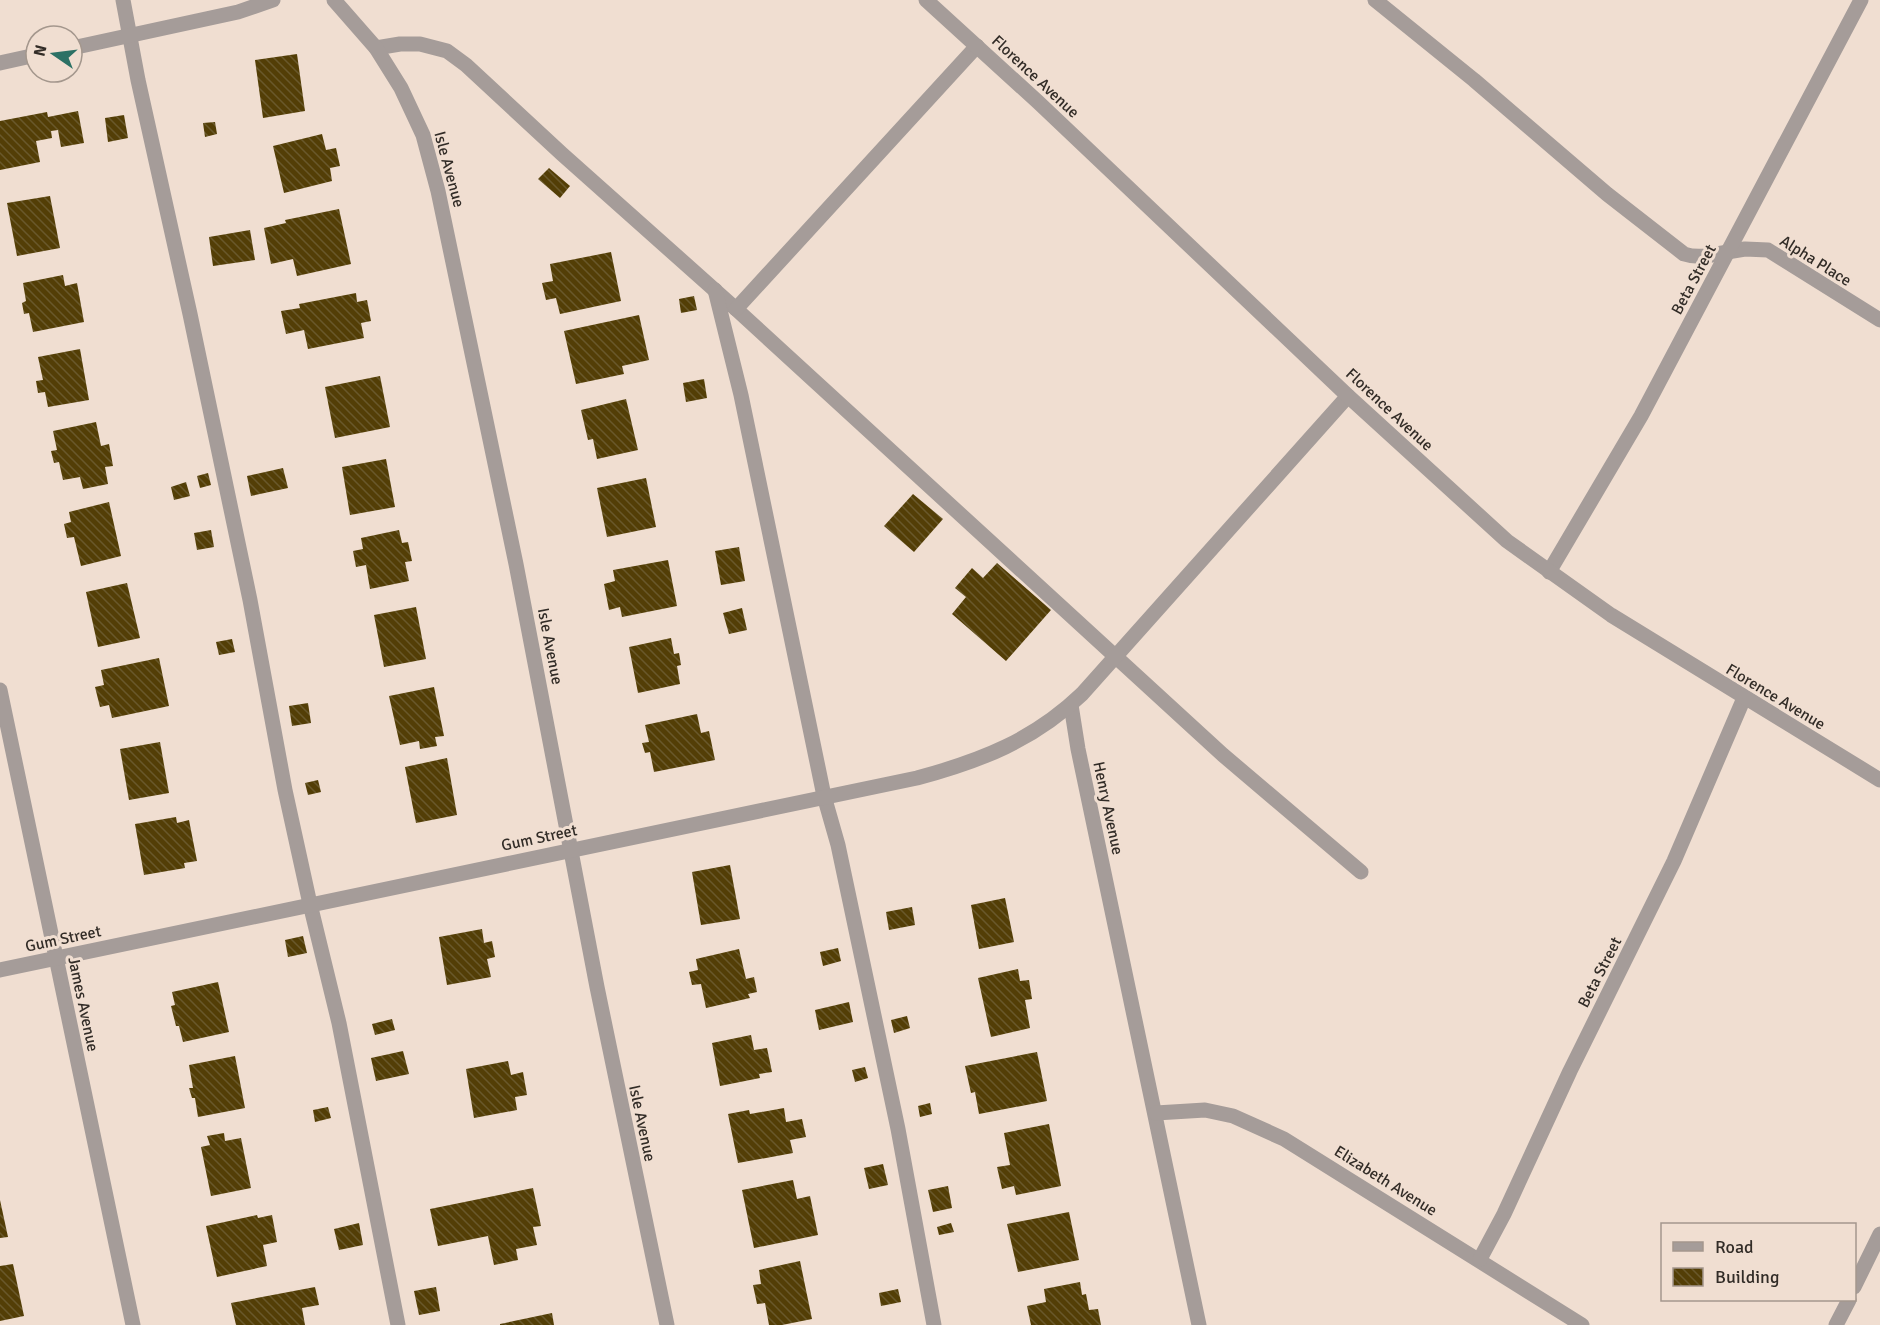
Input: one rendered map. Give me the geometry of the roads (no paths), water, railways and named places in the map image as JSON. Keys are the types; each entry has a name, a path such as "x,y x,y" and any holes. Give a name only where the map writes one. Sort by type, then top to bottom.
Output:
{"street":[{"path":"123,0 138,80 250,600 285,790 339,1023 398,1325"},
{"path":"84,46 238,12 273,0"},
{"name":"Isle Avenue","path":"334,0 376,48 402,88 423,135 438,191 516,564 597,987 667,1325"},
{"name":"Florence Avenue","path":"926,0 1038,102 1348,396 1507,541 1611,615 1880,780"},
{"name":"Alpha Place","path":"1375,0 1474,80 1607,194 1684,254 1705,257 1745,249 1768,250 1880,320"},
{"name":"Beta Street","path":"1549,572 1641,416 1861,0"},
{"path":"376,48 400,44 420,44 447,51 466,64 1223,755 1361,872"},
{"path":"736,309 977,46"},
{"path":"0,63 24,58"},
{"path":"715,290 741,394 824,796 838,846 898,1129 934,1325"},
{"path":"1071,705 1348,396"},
{"name":"James Avenue","path":"0,690 133,1325"},
{"name":"Beta Street","path":"1480,1259 1504,1214 1570,1071 1674,861 1744,698"},
{"name":"Gum Street","path":"0,970 917,778 999,752 1040,729 1071,705"},
{"name":"Henry Avenue","path":"1071,705 1078,749 1199,1325"},
{"name":"Elizabeth Avenue","path":"1156,1113 1205,1110 1233,1116 1284,1139 1480,1259 1582,1325"},
{"path":"1856,1283 1880,1234"},
{"path":"1836,1325 1848,1301"}]}
